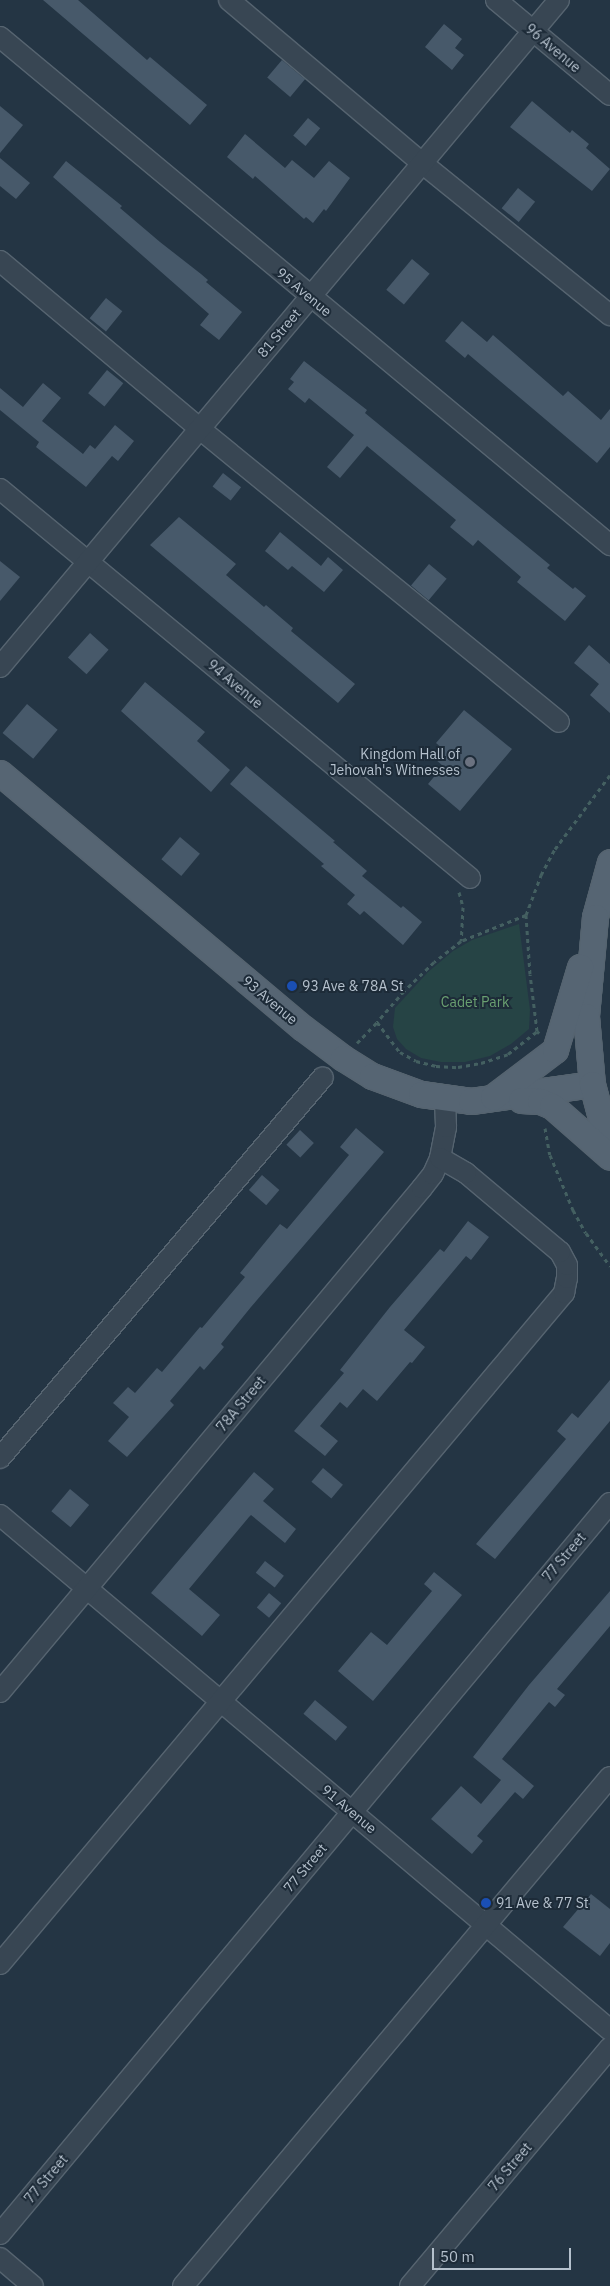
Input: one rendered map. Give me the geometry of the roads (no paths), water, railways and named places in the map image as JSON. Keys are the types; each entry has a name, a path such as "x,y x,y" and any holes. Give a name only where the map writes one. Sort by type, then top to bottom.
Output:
{"main road":[{"name":"93 Avenue","path":"0,773 303,1028 342,1058 389,1084 445,1099 471,1101 592,1084"},
{"path":"491,1099 555,1050 596,917 610,862"},
{"path":"596,917 586,1016 592,1084 610,1152"},
{"path":"491,1099 540,1101 552,1106 610,1157"}],"street":[{"path":"228,0 422,163 610,315"},
{"name":"96 Avenue","path":"496,0 610,95"},
{"name":"81 Street","path":"0,667 558,0"},
{"name":"95 Avenue","path":"0,37 610,545"},
{"path":"0,261 200,429 559,722"},
{"name":"94 Avenue","path":"0,489 470,878"},
{"path":"0,1458 323,1077"},
{"name":"78A Street","path":"0,1692 433,1174 440,1158 446,1127 445,1099"},
{"path":"0,1964 564,1293 567,1265 560,1252 466,1173 440,1158"},
{"name":"77 Street","path":"0,2234 610,1502"},
{"name":"91 Avenue","path":"0,1515 610,2030"},
{"path":"183,2286 610,1778"},
{"name":"76 Street","path":"410,2286 610,2048"},
{"path":"0,2258 33,2286"}],"place":[{"name":"Kingdom Hall of Jehovah's Witnesses","path":"470,762"},
{"name":"93 Ave & 78A St","path":"292,986"},
{"name":"91 Ave & 77 St","path":"486,1903"}],"park label":[{"name":"Cadet Park","path":"475,1002"}]}
